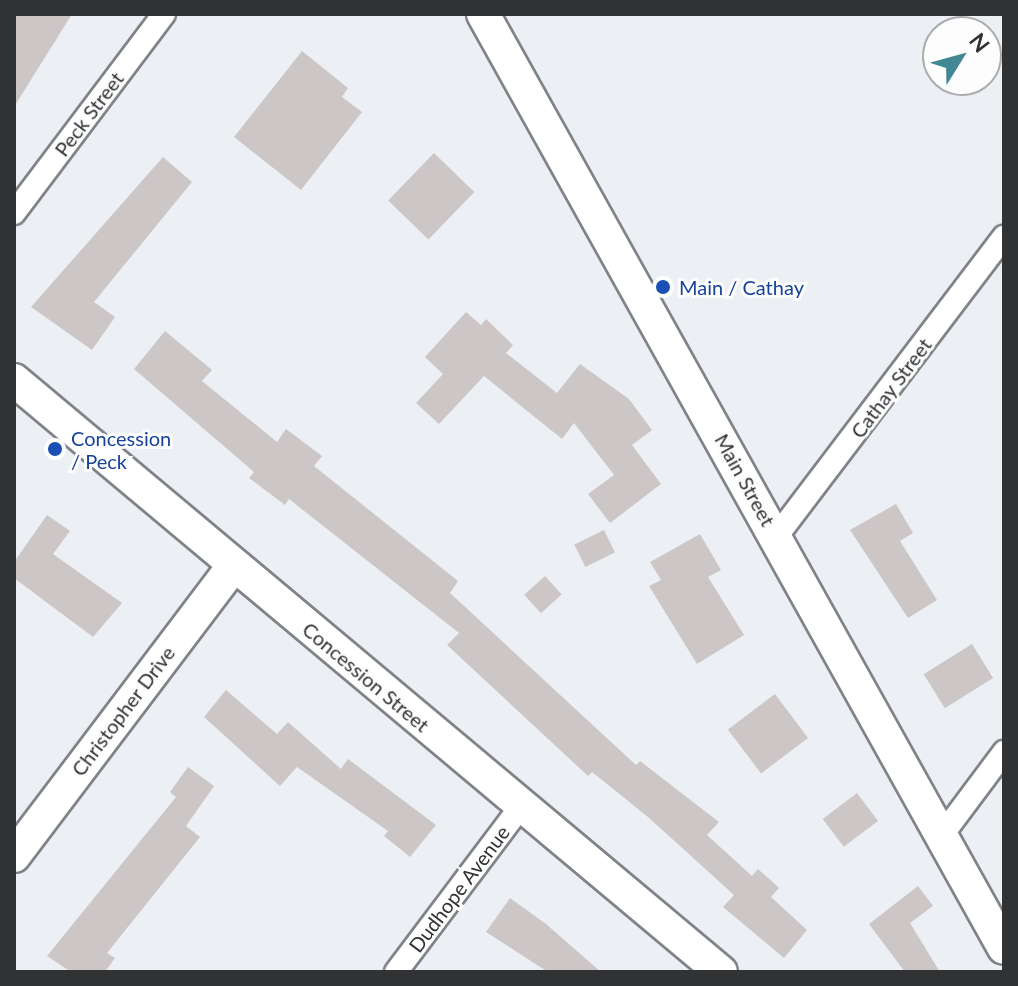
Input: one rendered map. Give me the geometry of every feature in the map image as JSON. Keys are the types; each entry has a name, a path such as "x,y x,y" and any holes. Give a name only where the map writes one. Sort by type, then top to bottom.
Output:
{"main road":[{"name":"Main Street","path":"483,14 1004,948"},
{"name":"Concession Street","path":"14,380 721,972"},
{"name":"Christopher Drive","path":"14,856 233,566"}],"street":[{"name":"Peck Street","path":"14,213 164,14"},
{"name":"Cathay Street","path":"776,537 1004,237"},
{"path":"942,835 1004,752"},
{"name":"Dudhope Avenue","path":"396,972 522,805"}],"building":[{"path":"14,14 72,14 14,107"},
{"path":"302,51 348,88 342,97 362,112 301,190 234,137"},
{"path":"434,153 474,192 428,239 388,200"},
{"path":"163,157 192,182 94,302 115,317 92,350 31,307"},
{"path":"466,312 481,325 486,319 513,345 506,353 557,393 580,364 629,399 652,430 632,445 661,484 610,523 588,494 614,475 574,423 562,439 484,376 439,424 416,403 443,374 425,357"},
{"path":"165,331 212,370 202,381 277,442 286,429 322,456 314,466 458,581 450,593 636,765 640,761 719,822 707,835 752,876 758,869 779,888 771,897 807,930 784,958 723,907 734,895 648,817 592,772 588,776 447,645 459,633 289,499 285,505 249,478 254,472 134,369"},
{"path":"896,504 913,533 900,541 937,600 908,618 850,530"},
{"path":"47,515 70,531 53,554 122,603 93,637 14,578 14,562"},
{"path":"604,530 615,552 585,567 574,544"},
{"path":"700,534 721,570 708,577 744,635 697,664 649,586 661,580 650,562"},
{"path":"545,576 562,595 541,613 524,595"},
{"path":"972,644 993,678 945,708 924,674"},
{"path":"226,690 277,734 288,722 341,769 348,759 436,825 410,857 384,836 388,831 297,767 280,786 204,717"},
{"path":"775,694 808,738 761,773 728,730"},
{"path":"188,767 214,786 186,826 200,837 107,953 115,958 105,972 71,972 47,956 176,797 170,792"},
{"path":"857,793 878,821 844,847 823,819"},
{"path":"918,886 933,906 910,923 940,972 905,972 869,924"},
{"path":"510,898 546,924 601,972 548,972 486,932"}],"place":[{"name":"Main / Cathay","path":"663,287"},
{"name":"Concession / Peck","path":"55,449"}]}
